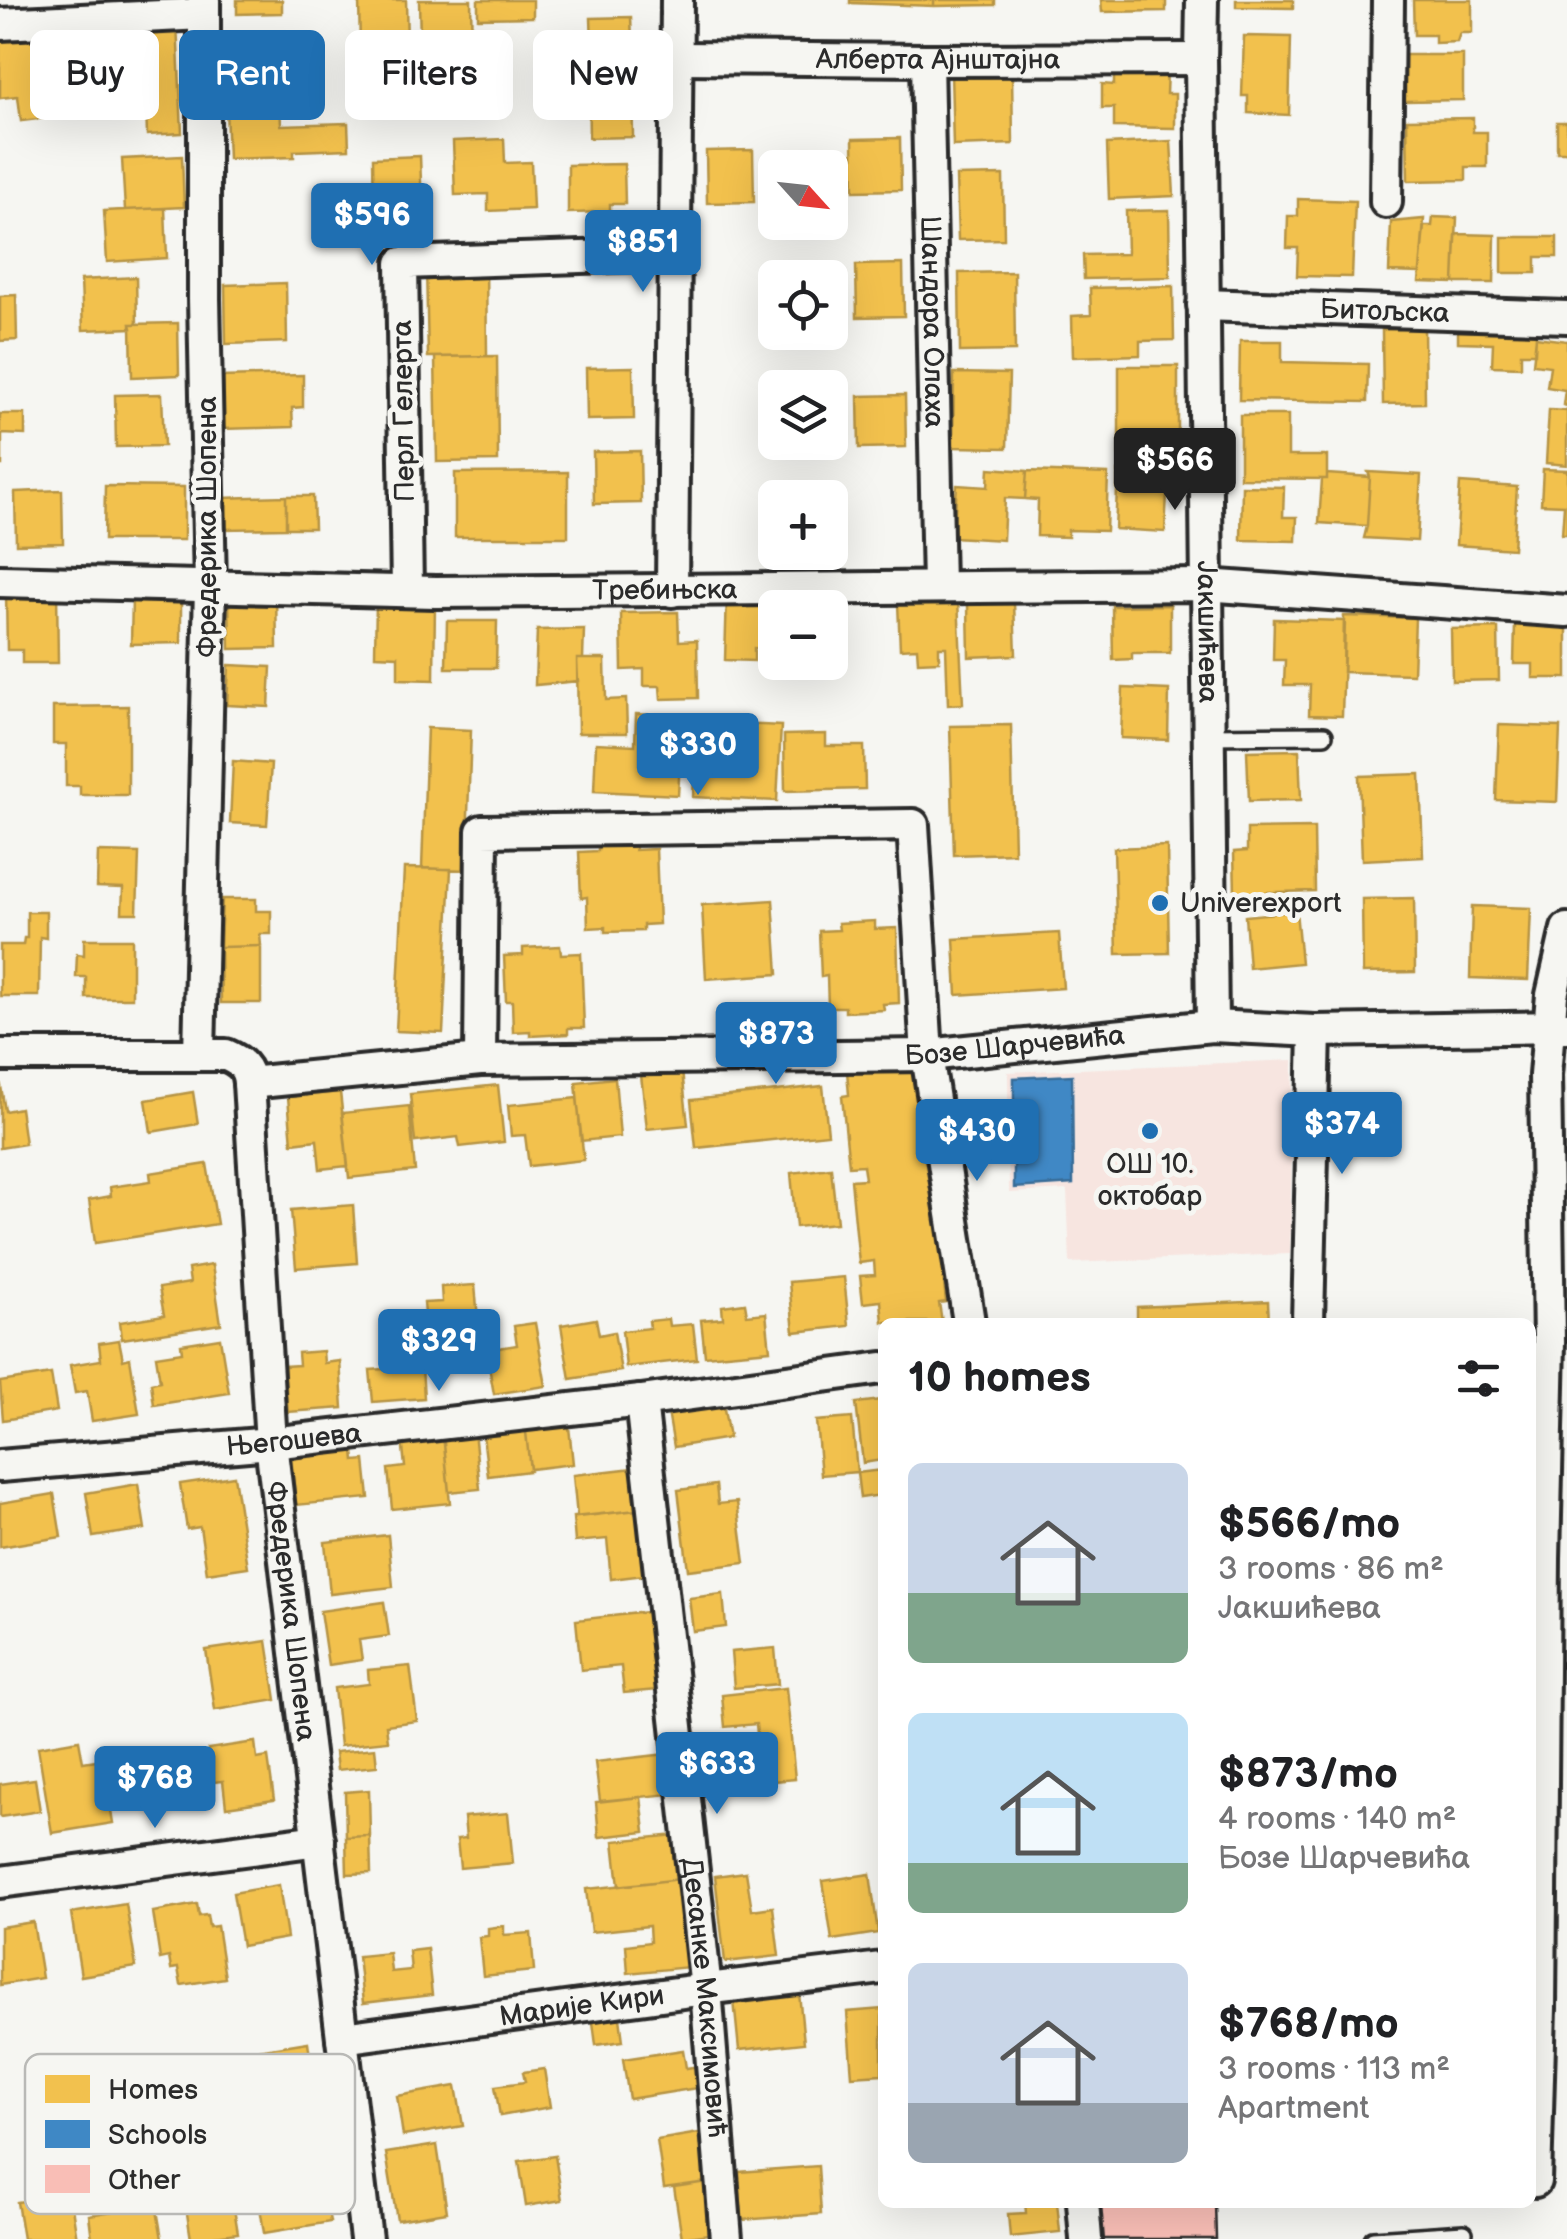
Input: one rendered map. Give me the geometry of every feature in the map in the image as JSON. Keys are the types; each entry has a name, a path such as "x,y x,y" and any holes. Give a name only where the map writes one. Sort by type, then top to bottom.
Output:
{"street":[{"path":"672,591 677,0"},
{"name":"Јакшићева","path":"1202,0 1212,1026"},
{"path":"1386,202 1388,0"},
{"path":"0,24 204,7"},
{"name":"Фредерика Шопена","path":"199,1054 210,586 204,299 204,7"},
{"name":"Алберта Ајнштајна","path":"676,58 1201,58"},
{"name":"Шандора Олаха","path":"928,60 938,586"},
{"name":"Перл Гелерта","path":"407,590 402,263 673,254"},
{"name":"Битољска","path":"1203,305 1567,317"},
{"name":"Требињска","path":"0,581 436,592 1206,585 1567,611"},
{"path":"480,1060 482,831 913,825 927,1055 968,1318"},
{"path":"1536,2165 1546,2009 1544,1559 1549,1342 1545,1075 1558,1027 1552,995 1567,929"},
{"name":"Бозе Шарчевића","path":"249,1083 480,1060 927,1055 1212,1026 1315,1031 1558,1027"},
{"path":"1308,1318 1315,1031"},
{"path":"0,1055 226,1055 241,1061 249,1074 249,1083"},
{"name":"Фредерика Шопена","path":"249,1083 272,1443 344,2054"},
{"name":"Његошева","path":"0,1466 272,1443 642,1401 878,1369"},
{"name":"Десанке Максимовић","path":"642,1401 706,1989 726,2239"},
{"path":"0,1882 318,1840"},
{"name":"Марије Кири","path":"342,2038 878,1968"},
{"name":"Фредерика Шопена","path":"355,2147 366,2239"},
{"path":"1083,2208 1086,2239"}],"lane":[{"path":"1208,736 1324,736"},
{"path":"1373,2239 1464,2233"}],"shaded area":[{"name":"ОШ 10. октобар","path":"1293,1060 1290,1254 1070,1263 1067,1190 1009,1193 1008,1072"}],"building: Homes":[{"path":"237,0 282,0 282,13 237,14"},
{"path":"359,0 406,0 407,30 360,30"},
{"path":"419,0 471,0 472,30 420,30"},
{"path":"478,0 533,0 533,17 478,18"},
{"path":"934,0 934,6 850,3"},
{"path":"934,0 995,0 995,5 934,6"},
{"path":"1101,0 1166,0 1166,11 1102,12"},
{"path":"1236,0 1293,0 1293,8 1236,7"},
{"path":"1413,0 1472,0 1472,33 1460,33 1457,42 1435,43 1435,35 1414,35"},
{"path":"631,17 632,30 591,30 591,18"},
{"path":"177,23 182,133 147,135 146,120 159,120 159,30 123,30 123,26"},
{"path":"30,31 30,120 21,121 18,96 0,98 0,34"},
{"path":"1244,36 1291,37 1289,115 1248,113 1248,96 1242,96"},
{"path":"1405,55 1463,55 1463,100 1405,101"},
{"path":"1114,69 1167,70 1166,94 1175,94 1175,128 1114,127 1114,108 1102,108 1102,84 1114,85"},
{"path":"1012,71 1013,144 953,146 951,72"},
{"path":"1473,118 1473,132 1487,132 1487,167 1466,167 1466,180 1408,181 1407,119"},
{"path":"226,120 281,120 281,125 348,123 349,149 294,151 294,157 228,159"},
{"path":"589,120 633,120 633,137 589,138"},
{"path":"1557,122 1567,122 1567,152 1557,152"},
{"path":"900,138 901,190 854,191 853,139"},
{"path":"504,139 505,163 531,162 533,209 488,211 488,194 455,195 453,141"},
{"path":"1171,141 1174,196 1109,199 1107,144"},
{"path":"753,150 754,202 707,203 706,151"},
{"path":"182,156 184,207 125,210 122,159"},
{"path":"420,156 422,209 374,210 373,158"},
{"path":"624,164 625,204 610,204 610,212 568,213 568,165"},
{"path":"1003,175 1004,239 958,240 956,176"},
{"path":"1298,199 1355,201 1352,277 1297,276 1298,248 1287,248 1288,216 1298,216"},
{"path":"165,208 167,258 107,262 104,211"},
{"path":"1169,210 1170,277 1084,279 1083,255 1127,254 1126,211"},
{"path":"1433,217 1457,218 1454,283 1419,282 1424,226 1432,226"},
{"path":"1424,219 1420,273 1389,272 1391,222"},
{"path":"1456,234 1495,235 1494,283 1454,283"},
{"path":"1502,237 1557,237 1557,257 1536,257 1536,273 1502,273"},
{"path":"486,264 487,356 428,357 426,266"},
{"path":"903,264 904,316 857,317 856,265"},
{"path":"1014,272 1015,351 960,352 959,273"},
{"path":"136,277 137,324 131,324 132,328 83,330 81,280"},
{"path":"286,283 287,342 226,344 225,285"},
{"path":"1173,286 1174,340 1140,341 1140,355 1073,357 1072,316 1091,315 1090,288"},
{"path":"16,295 17,340 0,341 0,296"},
{"path":"1458,314 1537,316 1535,353 1521,353 1521,367 1492,366 1493,343 1458,342"},
{"path":"178,323 179,375 132,377 131,324"},
{"path":"1424,328 1425,403 1383,404 1382,330"},
{"path":"1536,337 1567,341 1567,406 1563,405 1565,390 1547,387 1550,366 1533,364"},
{"path":"1240,341 1282,341 1282,362 1368,364 1367,402 1239,400"},
{"path":"497,356 498,461 437,462 435,357"},
{"path":"1119,366 1178,366 1178,455 1119,455"},
{"path":"633,367 634,419 587,420 586,368"},
{"path":"954,373 1009,374 1007,448 953,447"},
{"path":"303,375 303,407 292,408 293,427 221,429 220,377"},
{"path":"162,394 164,446 116,447 115,395"},
{"path":"905,395 906,447 859,448 858,396"},
{"path":"1549,410 1567,411 1567,465 1546,463"},
{"path":"0,414 25,414 25,435 2,434 2,465 0,465"},
{"path":"1240,415 1288,415 1288,456 1327,456 1327,479 1240,478"},
{"path":"640,451 641,503 594,504 593,452"},
{"path":"989,468 1027,471 1025,499 1005,498 1003,540 953,537 957,485 988,487"},
{"path":"1543,469 1567,470 1567,534 1562,534 1564,505 1541,504"},
{"path":"1027,471 1108,474 1106,531 1068,530 1068,537 1037,536 1038,500 1025,499"},
{"path":"1118,471 1168,474 1165,532 1115,529"},
{"path":"568,472 568,537 455,537 455,473"},
{"path":"1368,472 1421,475 1417,541 1364,538"},
{"path":"1327,474 1370,477 1367,526 1319,523 1322,479 1327,479"},
{"path":"1460,483 1517,487 1513,549 1456,545"},
{"path":"105,486 184,487 184,540 104,540"},
{"path":"1242,486 1284,487 1283,517 1297,517 1296,541 1241,540"},
{"path":"62,490 63,543 16,544 15,492"},
{"path":"286,496 286,528 223,529 222,498"},
{"path":"286,496 313,496 314,528 286,528"},
{"path":"57,591 58,663 22,663 22,650 7,650 6,592"},
{"path":"276,595 277,648 230,649 229,596"},
{"path":"727,595 758,596 758,648 754,648 754,661 725,660"},
{"path":"132,598 181,601 181,643 131,644"},
{"path":"958,600 963,704 948,705 946,647 939,647 939,661 918,662 917,648 900,649 898,603"},
{"path":"376,601 435,602 434,680 398,679 398,656 375,655"},
{"path":"1014,603 1016,655 969,657 968,604"},
{"path":"1170,605 1170,653 1132,653 1132,659 1113,660 1112,606"},
{"path":"678,612 679,641 697,640 698,698 661,699 660,686 644,686 644,669 622,670 621,613"},
{"path":"1344,616 1415,618 1413,674 1343,672"},
{"path":"1274,619 1345,621 1342,716 1309,715 1310,685 1284,685 1285,660 1273,660"},
{"path":"447,621 497,621 496,668 446,668"},
{"path":"1515,624 1567,625 1567,678 1533,678 1533,664 1514,664"},
{"path":"1498,628 1499,680 1452,681 1451,629"},
{"path":"584,629 583,659 577,659 578,681 535,685 537,630"},
{"path":"577,659 605,659 606,700 626,699 627,733 578,733"},
{"path":"229,665 271,667 269,707 227,705"},
{"path":"1123,688 1169,690 1168,740 1121,738"},
{"path":"128,706 128,795 80,795 80,786 66,786 66,744 53,744 53,707"},
{"path":"636,714 666,716 664,744 681,744 678,795 594,791 596,743 635,745"},
{"path":"741,724 781,726 777,801 693,797 696,742 739,744"},
{"path":"1011,725 1014,853 954,855 950,726"},
{"path":"1499,725 1560,727 1557,802 1496,800"},
{"path":"427,728 471,730 466,870 422,868"},
{"path":"826,734 826,746 864,746 865,789 785,791 784,735"},
{"path":"1299,750 1301,800 1249,801 1247,751"},
{"path":"233,761 271,764 267,825 230,823"},
{"path":"1420,774 1423,857 1362,860 1359,776"},
{"path":"1314,828 1315,891 1235,893 1234,852 1247,851 1247,829"},
{"path":"636,842 635,850 656,849 659,924 643,925 643,931 605,932 605,927 588,928 587,897 581,898 579,852 598,851 598,844"},
{"path":"1167,846 1169,953 1117,954 1114,848"},
{"path":"98,852 139,853 137,913 122,913 123,888 97,887"},
{"path":"404,868 451,869 443,1033 396,1031"},
{"path":"1414,898 1415,972 1363,973 1362,899"},
{"path":"222,899 256,899 256,911 271,911 271,934 260,934 261,946 220,947"},
{"path":"773,900 778,974 706,979 702,905"},
{"path":"1472,906 1531,908 1528,980 1470,978"},
{"path":"1296,911 1301,963 1249,968 1245,916"},
{"path":"27,912 46,912 46,938 40,937 39,996 0,996 0,945 23,945 27,938"},
{"path":"875,921 875,929 897,928 899,1003 883,1004 884,1010 845,1012 845,1007 828,1007 827,976 821,977 819,931 839,930 838,923"},
{"path":"1059,933 1063,988 957,995 954,939"},
{"path":"84,939 132,939 132,998 86,998 86,977 76,977 77,954 84,955"},
{"path":"261,946 261,1003 221,1003 220,947"},
{"path":"560,946 561,954 581,953 584,1028 568,1028 568,1034 530,1036 530,1031 513,1032 512,1001 506,1001 504,956 523,955 523,948"},
{"path":"916,1063 925,1100 946,1302 939,1303 941,1318 883,1318 881,1301 863,1303 860,1276 875,1275 874,1261 859,1263 851,1180 865,1179 863,1165 849,1166 842,1096 849,1095 847,1071"},
{"path":"682,1071 688,1125 647,1129 641,1075"},
{"path":"615,1078 620,1137 581,1141 576,1082"},
{"path":"0,1080 5,1111 20,1108 25,1144 0,1148"},
{"path":"498,1085 504,1142 460,1147 458,1137 415,1142 410,1094"},
{"path":"823,1086 828,1134 696,1148 691,1100"},
{"path":"193,1092 198,1124 151,1132 146,1100"},
{"path":"340,1092 348,1166 320,1169 317,1140 292,1143 288,1097"},
{"path":"577,1098 584,1160 529,1166 525,1135 511,1136 508,1105"},
{"path":"409,1106 415,1171 349,1178 342,1113"},
{"path":"207,1164 217,1224 95,1243 89,1200 111,1196 110,1187 151,1181 150,1173"},
{"path":"831,1168 837,1223 796,1227 791,1173"},
{"path":"353,1205 357,1263 296,1268 291,1210"},
{"path":"212,1265 221,1324 122,1339 120,1322 164,1315 159,1288 190,1283 188,1269"},
{"path":"844,1277 849,1326 794,1332 789,1282"},
{"path":"475,1285 481,1354 429,1359 424,1303 442,1302 441,1287"},
{"path":"1268,1301 1269,1318 1137,1318 1137,1307"},
{"path":"745,1303 747,1315 766,1313 770,1350 705,1356 701,1320 723,1318 722,1306"},
{"path":"596,1319 599,1335 614,1332 621,1371 570,1379 561,1325"},
{"path":"668,1319 669,1326 693,1324 697,1359 626,1367 622,1331 650,1328 649,1321"},
{"path":"535,1323 546,1386 494,1394 486,1350 517,1345 514,1326"},
{"path":"420,1337 424,1398 373,1402 370,1370 401,1368 399,1339"},
{"path":"220,1338 229,1393 154,1405 151,1383 160,1381 156,1356 182,1352 181,1344"},
{"path":"119,1340 123,1360 130,1358 139,1414 92,1421 87,1391 75,1393 70,1365 101,1360 99,1343"},
{"path":"323,1351 324,1363 340,1361 343,1408 288,1412 284,1366 299,1365 298,1353"},
{"path":"51,1374 57,1411 3,1420 0,1382"},
{"path":"722,1397 729,1438 674,1447 667,1406"},
{"path":"878,1400 878,1461 863,1463 856,1403"},
{"path":"568,1418 573,1464 530,1469 525,1423"},
{"path":"852,1418 857,1472 821,1475 816,1421"},
{"path":"474,1431 480,1489 449,1492 443,1434"},
{"path":"526,1431 530,1471 488,1476 483,1435"},
{"path":"443,1434 450,1503 392,1509 388,1469 405,1467 402,1438"},
{"path":"353,1441 355,1461 365,1460 369,1498 296,1505 290,1447"},
{"path":"634,1468 638,1510 577,1517 573,1475"},
{"path":"878,1470 878,1496 860,1498 857,1473"},
{"path":"234,1476 248,1567 207,1573 200,1527 187,1529 180,1484"},
{"path":"138,1484 145,1529 93,1537 86,1493"},
{"path":"716,1485 718,1504 737,1502 745,1563 688,1570 678,1490"},
{"path":"54,1494 61,1537 0,1547 0,1503"},
{"path":"638,1510 645,1575 611,1579 607,1539 575,1542 573,1517"},
{"path":"388,1535 393,1587 330,1594 325,1542"},
{"path":"723,1594 726,1627 693,1631 689,1598"},
{"path":"384,1602 389,1636 359,1640 362,1660 328,1665 320,1611"},
{"path":"648,1612 657,1690 624,1693 621,1666 581,1670 576,1620"},
{"path":"267,1641 276,1700 215,1710 206,1650"},
{"path":"775,1648 778,1684 734,1688 731,1652"},
{"path":"410,1666 417,1721 386,1725 388,1741 340,1746 334,1688 369,1684 368,1670"},
{"path":"786,1688 795,1779 762,1782 756,1724 725,1727 722,1695"},
{"path":"79,1740 83,1762 103,1759 113,1823 52,1833 38,1747"},
{"path":"255,1742 257,1759 268,1757 274,1800 226,1807 223,1781 214,1782 208,1749"},
{"path":"375,1748 377,1766 337,1770 335,1752"},
{"path":"667,1754 671,1794 600,1801 595,1762"},
{"path":"35,1779 40,1811 0,1817 0,1784"},
{"path":"369,1790 370,1836 346,1837 345,1792"},
{"path":"641,1797 645,1832 599,1837 596,1802"},
{"path":"508,1813 513,1863 460,1868 457,1839 466,1838 464,1817"},
{"path":"676,1835 681,1879 619,1886 614,1841"},
{"path":"370,1836 371,1873 347,1874 346,1837"},
{"path":"746,1872 752,1910 773,1907 779,1956 725,1962 715,1876"},
{"path":"870,1874 878,1933 832,1940 823,1881"},
{"path":"681,1879 690,1967 628,1973 626,1945 650,1942 649,1926 591,1932 586,1889"},
{"path":"279,1885 287,1938 242,1946 233,1893"},
{"path":"126,1904 136,1967 81,1976 71,1913"},
{"path":"197,1904 199,1916 207,1915 209,1927 217,1926 225,1978 181,1985 178,1968 171,1969 169,1957 160,1959 153,1912"},
{"path":"33,1922 42,1978 0,1985 0,1927"},
{"path":"504,1926 504,1935 531,1933 534,1971 483,1976 479,1937 488,1936 488,1928"},
{"path":"427,1949 432,1995 363,2003 358,1956 389,1953 391,1972 411,1970 409,1951"},
{"path":"799,1993 804,2043 739,2050 734,2000"},
{"path":"878,2009 878,2074 852,2076 847,2012"},
{"path":"620,2018 623,2041 596,2045 593,2022"},
{"path":"308,2042 310,2054 251,2054 251,2051"},
{"path":"683,2050 686,2068 700,2066 703,2087 629,2099 623,2059"},
{"path":"544,2069 550,2107 500,2116 495,2086 525,2082 523,2072"},
{"path":"456,2086 463,2126 403,2136 397,2096"},
{"path":"699,2133 707,2182 664,2188 657,2140"},
{"path":"437,2145 447,2212 397,2220 386,2153"},
{"path":"555,2156 562,2200 526,2206 519,2161"},
{"path":"818,2166 821,2214 742,2220 739,2172"},
{"path":"707,2182 715,2233 682,2238 674,2187"},
{"path":"25,2201 25,2214 73,2214 77,2239 23,2239 17,2202"},
{"path":"1026,2208 1058,2208 1060,2232 1010,2237 1008,2214 1026,2213"},
{"path":"158,2214 162,2239 92,2239 89,2215"},
{"path":"187,2214 235,2214 238,2233 191,2239"},
{"path":"261,2214 329,2214 330,2222 264,2233"}],"building: Schools":[{"path":"1072,1075 1073,1184 1014,1188 1014,1078"}],"building: Other":[{"path":"1089,2208 1215,2208 1216,2239 1091,2239"}],"place":[{"name":"Univerexport","path":"1160,903"},
{"name":"ОШ 10. октобар","path":"1150,1131"}]}
